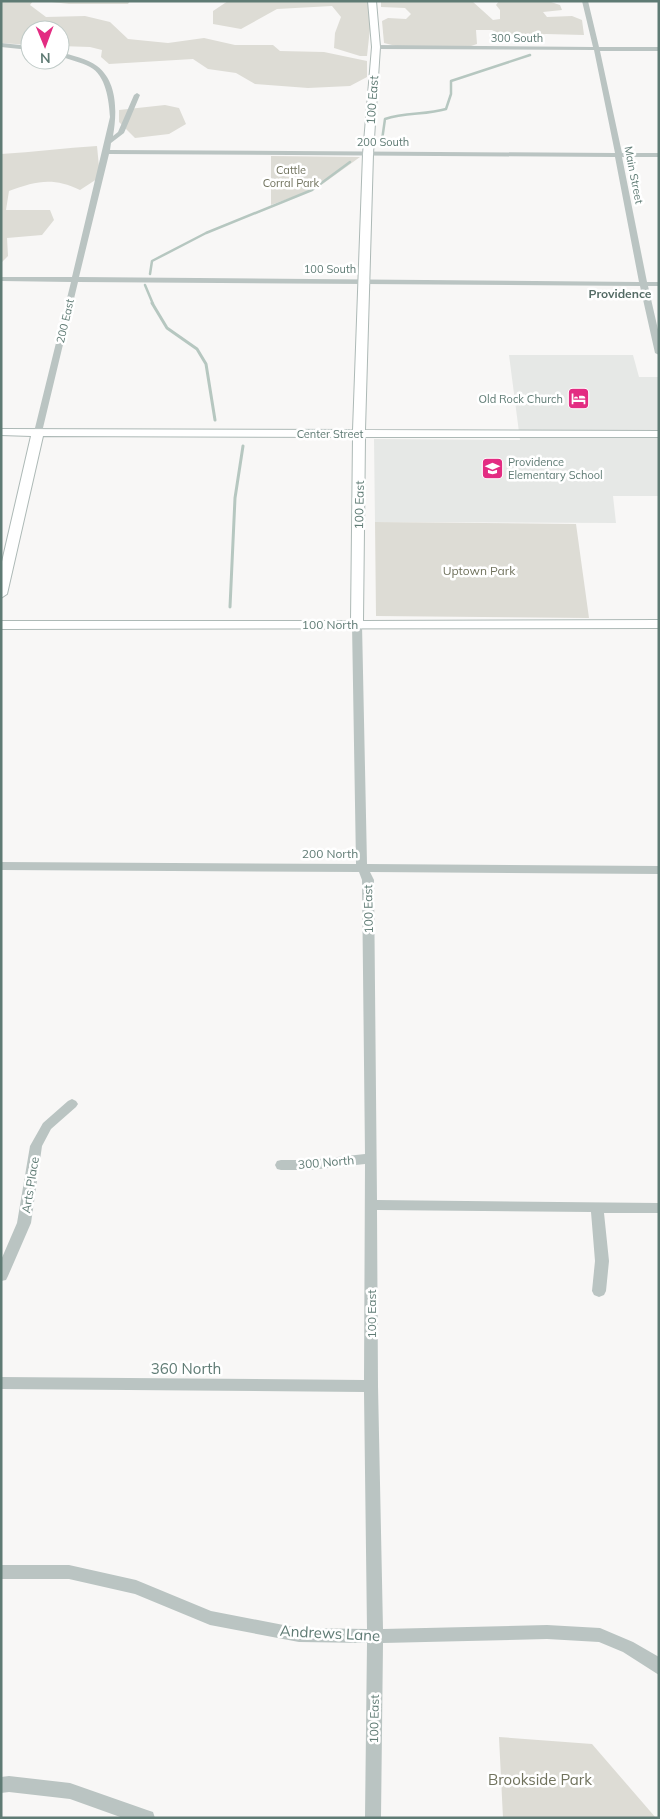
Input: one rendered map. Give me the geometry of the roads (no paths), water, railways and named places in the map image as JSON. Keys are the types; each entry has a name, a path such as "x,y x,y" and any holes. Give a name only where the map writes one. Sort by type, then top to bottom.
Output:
{"street":[{"name":"100 East","path":"372,1 376,47 368,154 357,624 362,867 368,880 371,1386 376,1636 373,1818"},
{"name":"Main Street","path":"585,1 619,154 642,284 659,353"},
{"path":"1,45 20,47"},
{"name":"300 South","path":"376,47 659,49"},
{"name":"200 East","path":"1,594 113,117 112,101 104,76 94,66 70,57"},
{"path":"108,142 121,133 136,95"},
{"name":"200 South","path":"106,152 659,155"},
{"name":"100 South","path":"1,279 364,280 659,284"},
{"name":"Center Street","path":"1,432 659,434"},
{"name":"100 North","path":"1,625 659,624"},
{"name":"200 North","path":"1,866 659,870"},
{"name":"Arts Place","path":"1,1276 24,1223 36,1146 47,1126 72,1104"},
{"name":"300 North","path":"281,1165 310,1165 371,1158"},
{"path":"371,1205 659,1208"},
{"path":"597,1208 602,1261 598,1291"},
{"name":"360 North","path":"1,1383 371,1386"},
{"name":"Andrews Lane","path":"1,1572 69,1572 136,1586 210,1618 299,1635 376,1636 547,1632 600,1635 644,1656 659,1668"},
{"path":"1,1785 10,1784 70,1791 147,1818"}],"waterway":[{"path":"382,140 385,119 400,115 446,109 451,94 451,81 530,55"},
{"path":"150,274 152,261 206,233 312,190 350,162"},
{"path":"145,285 153,304"},
{"path":"152,303 167,328 197,349 206,364 215,420"},
{"path":"230,607 235,498 243,446"}],"place":[{"name":"Old Rock Church","path":"579,399"},
{"name":"Providence Elementary School","path":"492,468"}],"district":[{"name":"Providence","path":"620,293"}],"park label":[{"name":"Cattle Corral Park","path":"291,176"},
{"name":"Uptown Park","path":"479,570"},
{"name":"Brookside Park","path":"540,1779"}]}
